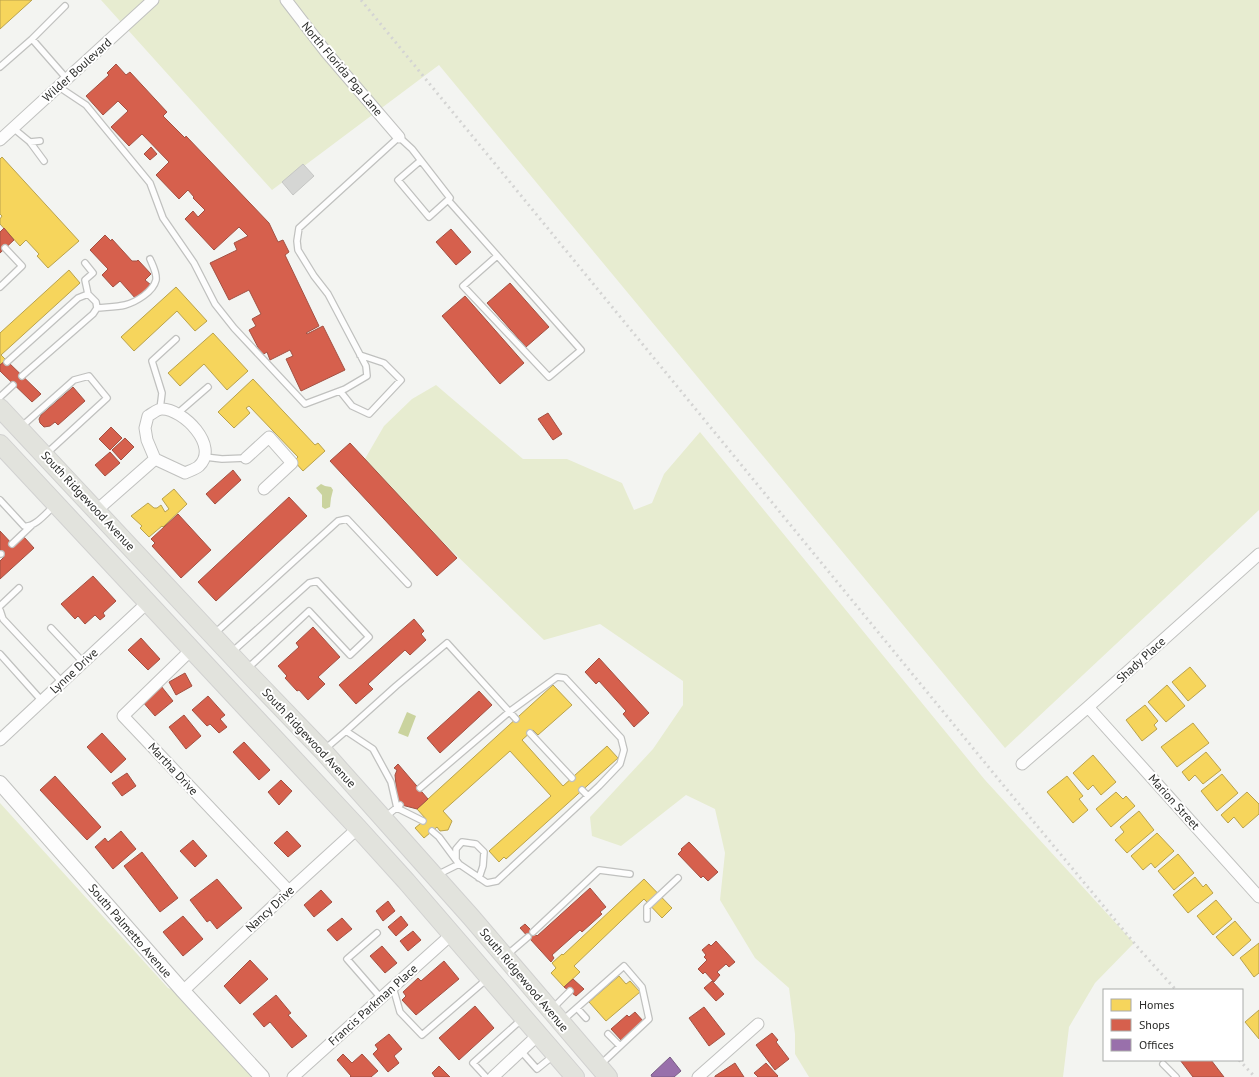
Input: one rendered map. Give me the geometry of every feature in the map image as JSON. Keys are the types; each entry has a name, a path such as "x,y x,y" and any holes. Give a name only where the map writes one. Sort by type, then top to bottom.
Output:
{"main road":[{"name":"South Ridgewood Avenue","path":"0,408 245,670 323,751 389,811 421,860 603,1072"},
{"name":"South Ridgewood Avenue","path":"1,447 57,504 358,828 452,934 575,1077"},
{"path":"328,796 363,812 370,813 389,811"},
{"path":"358,828 365,825 372,826 421,860"}],"street":[{"name":"Wilder Boulevard","path":"0,140 153,0"},
{"name":"North Florida Pga Lane","path":"286,0 326,52 399,137"},
{"path":"160,409 174,410 178,413 200,434 205,446 205,457 199,466 185,473 155,459 147,440 145,428 148,416 160,409"},
{"path":"246,458 269,438 292,463 264,489"},
{"path":"96,510 155,459"},
{"name":"Shady Place","path":"1022,764 1259,554"},
{"name":"Lynne Drive","path":"0,740 148,602"},
{"name":"Martha Drive","path":"192,649 123,716 289,891"},
{"name":"Marion Street","path":"1088,707 1258,893"},
{"name":"South Palmetto Avenue","path":"0,784 183,991 262,1077"},
{"name":"Nancy Drive","path":"183,991 358,828"},
{"name":"Francis Parkman Place","path":"293,1077 452,934"},
{"path":"698,1077 758,1024"},
{"path":"493,1077 538,1035"}],"lane":[{"path":"0,67 32,39 65,6"},
{"path":"32,39 68,79"},
{"path":"59,87 86,106 150,183 164,218 194,263 215,304 234,328 305,404 340,391 367,376 366,366 328,294 314,276 298,250 297,241 299,228 399,137 412,149 450,198 448,200 581,350 549,377 463,286 497,256"},
{"path":"13,128 30,142 44,160"},
{"path":"30,142 40,141"},
{"path":"420,160 398,180 429,217 448,200"},
{"path":"0,287 22,266 5,248"},
{"path":"97,308 125,305 139,299 152,288 156,280 155,270 150,259"},
{"path":"22,376 93,314 97,308 96,302 88,294 85,280 93,273 85,263"},
{"path":"6,362 78,298 88,294"},
{"path":"160,409 162,394 152,361 176,339"},
{"path":"340,391 352,406 369,414 401,380 384,363 360,355"},
{"path":"20,429 74,380 89,376 107,398 45,455"},
{"path":"0,396 13,385"},
{"path":"178,413 208,388"},
{"path":"205,457 246,458"},
{"path":"0,500 24,526 33,524"},
{"path":"12,544 57,504"},
{"path":"213,635 338,521 347,519 408,584"},
{"path":"230,654 309,583 317,582 369,637 350,655 309,611 245,670"},
{"path":"0,606 19,588"},
{"path":"0,610 3,619 62,682"},
{"path":"51,628 83,662"},
{"path":"323,751 447,643 516,719"},
{"path":"0,654 42,701"},
{"path":"420,788 510,712 557,677 565,678 621,738 624,750 620,764 497,881 487,883 458,862 439,837 432,831"},
{"path":"346,731 373,750 391,782 389,811 423,822"},
{"path":"530,733 572,778"},
{"path":"582,790 588,796"},
{"path":"458,862 456,849 462,842 476,844 484,852 483,866 479,878"},
{"path":"435,876 458,862"},
{"path":"533,932 599,870 630,874"},
{"path":"647,918 647,907 678,878"},
{"path":"377,933 347,959 381,998"},
{"path":"505,957 528,937"},
{"path":"555,1016 577,1008 624,966 642,987 649,1020 620,1046 603,1072"},
{"path":"393,987 400,1012 422,1035 489,977"},
{"path":"555,1016 570,991"},
{"path":"577,1008 586,1018"},
{"path":"486,1077 473,1063 523,1017"},
{"path":"608,1034 620,1046"},
{"path":"521,1051 537,1069 555,1054"},
{"path":"1163,1064 1176,1077"}],"shaded area":[{"path":"101,0 1259,0 1259,510 1005,748 439,65 272,190"},
{"path":"436,385 523,459 567,459 622,483 634,510 652,503 664,474 700,432 985,780 1134,943 1095,983 1069,1027 1063,1077 809,1077 795,1054 795,1034 789,988 755,958 720,900 725,853 715,809 686,795 621,846 592,836 590,817 653,749 683,705 683,681 600,624 544,640 362,464 384,426 412,399"},
{"path":"321,484 331,487 333,490 330,507 325,509 322,507 322,495 316,488"},
{"path":"407,712 416,716 408,737 398,733"},
{"path":"0,803 168,988 173,990 253,1077 0,1077"}],"building: Homes":[{"path":"0,0 32,0 0,29"},
{"path":"2,157 79,241 48,268 37,256 39,254 26,240 20,246 0,224 0,219 2,216 0,214 0,159"},
{"path":"69,270 80,283 1,355 6,360 0,365 0,333"},
{"path":"176,287 207,321 195,331 177,311 134,351 121,337"},
{"path":"213,333 248,371 227,390 204,364 180,386 168,373"},
{"path":"253,379 315,445 318,443 325,451 303,471 294,461 298,457 249,406 246,408 250,413 234,428 218,412"},
{"path":"174,489 187,504 163,527 162,526 149,537 140,528 142,526 131,516 148,503 154,508 161,505 165,512 169,509 162,499"},
{"path":"1190,667 1206,686 1188,701 1172,682"},
{"path":"553,685 572,705 538,735 533,730 522,740 563,786 607,746 618,758 506,859 504,857 499,862 489,851 551,796 510,751 443,811 452,821 448,830 440,831 437,827 424,838 415,828 426,819 417,809"},
{"path":"1167,685 1185,706 1166,722 1148,702"},
{"path":"1145,705 1158,721 1154,725 1157,729 1142,741 1126,720"},
{"path":"1193,723 1209,743 1177,767 1161,747"},
{"path":"1206,752 1221,770 1203,784 1195,775 1189,781 1182,772"},
{"path":"1093,755 1116,782 1101,795 1093,785 1088,790 1073,773"},
{"path":"1222,774 1238,793 1217,811 1201,791"},
{"path":"1067,776 1083,796 1079,799 1088,810 1073,823 1047,792"},
{"path":"1116,792 1123,799 1126,796 1135,806 1111,827 1096,809"},
{"path":"1247,792 1259,804 1259,814 1243,828 1234,817 1228,823 1221,815"},
{"path":"1139,811 1154,830 1127,853 1115,840 1124,832 1120,827"},
{"path":"1157,833 1174,851 1155,868 1151,863 1143,870 1131,856"},
{"path":"1178,854 1194,873 1174,890 1158,871"},
{"path":"1195,877 1203,887 1206,884 1213,893 1188,913 1173,895"},
{"path":"644,879 672,908 662,918 644,899 574,966 580,972 564,987 551,973 556,968 552,963 562,954 563,955"},
{"path":"1216,900 1232,919 1213,935 1197,916"},
{"path":"1235,921 1251,940 1233,956 1216,937"},
{"path":"1259,943 1259,973 1254,977 1240,958"},
{"path":"619,976 626,984 630,981 640,992 606,1021 589,1002"},
{"path":"1259,1010 1259,1039 1245,1022"}],"building: Shops":[{"path":"116,64 126,75 130,72 167,112 163,116 185,138 186,136 269,223 278,242 283,240 289,252 285,255 319,326 306,333 307,334 323,326 345,370 301,391 286,359 293,356 290,350 270,360 267,352 262,355 249,330 256,326 252,319 261,314 249,290 229,300 210,263 237,250 234,243 248,236 239,227 214,250 185,219 193,211 198,217 205,210 193,198 194,197 188,190 179,199 156,175 169,162 142,134 129,146 111,127 128,111 118,101 103,115 86,96 109,75 107,73"},
{"path":"151,147 157,154 150,160 144,154"},
{"path":"4,228 14,240 0,253 0,232"},
{"path":"451,229 471,252 456,265 436,242"},
{"path":"105,235 111,241 112,239 132,261 138,260 151,274 145,280 151,285 136,299 120,281 113,287 102,275 108,269 90,250"},
{"path":"510,283 549,327 526,347 487,303"},
{"path":"465,296 524,363 500,384 442,316"},
{"path":"6,360 41,394 32,402 0,371 0,365"},
{"path":"73,387 85,401 58,425 55,422 50,426 44,427 40,423 39,419 41,415"},
{"path":"548,413 562,434 553,440 538,419"},
{"path":"111,427 122,438 110,450 99,439"},
{"path":"125,438 134,447 121,460 112,450"},
{"path":"350,443 457,558 437,576 330,461"},
{"path":"110,452 120,463 105,476 95,465"},
{"path":"233,470 241,480 215,504 206,494"},
{"path":"289,497 307,516 216,601 198,582"},
{"path":"178,514 211,550 181,578 152,546 155,543 151,539"},
{"path":"0,531 14,546 24,537 34,548 0,579 0,561 4,557 0,553"},
{"path":"93,576 116,601 103,613 105,616 100,620 95,615 85,624 78,616 75,619 61,604"},
{"path":"414,619 424,631 421,634 426,640 410,655 405,650 368,684 373,689 356,704 339,685"},
{"path":"313,627 340,657 318,677 325,684 308,700 285,678 287,676 278,666 299,647 296,643"},
{"path":"141,638 160,659 148,670 128,650"},
{"path":"599,658 649,713 634,727 623,714 626,711 599,681 596,684 585,672"},
{"path":"185,673 192,686 176,695 169,682"},
{"path":"161,686 173,701 155,716 142,701"},
{"path":"479,691 492,705 440,753 427,738"},
{"path":"208,696 225,715 220,719 227,727 219,733 210,724 207,726 192,710"},
{"path":"184,715 201,736 186,749 169,727"},
{"path":"102,733 126,759 111,773 87,747"},
{"path":"244,742 270,770 259,780 233,752"},
{"path":"398,764 428,799 417,809 398,804 395,775 397,770 394,768"},
{"path":"127,773 136,786 122,796 112,783"},
{"path":"55,776 101,827 87,840 40,790"},
{"path":"281,780 292,791 279,805 268,792"},
{"path":"121,831 136,849 113,869 95,847 105,838 108,842"},
{"path":"287,831 301,846 288,857 274,843"},
{"path":"193,840 207,856 195,867 180,851"},
{"path":"689,842 718,872 708,881 703,876 701,878 678,854"},
{"path":"142,852 178,898 160,912 124,866"},
{"path":"217,879 242,908 217,929 210,920 207,922 190,900"},
{"path":"590,888 606,907 600,912 602,914 582,932 580,930 552,955 554,958 551,962 520,928 525,924 537,936"},
{"path":"321,890 332,902 314,917 304,905"},
{"path":"388,901 395,911 383,921 376,911"},
{"path":"183,916 203,939 183,956 163,932"},
{"path":"401,916 408,925 396,936 388,927"},
{"path":"342,918 352,929 337,941 327,930"},
{"path":"413,931 421,940 408,951 400,941"},
{"path":"716,941 735,962 729,967 726,964 717,972 720,975 714,982 705,972 703,974 698,969 707,960 704,957 706,955 702,950 709,944 711,946"},
{"path":"382,946 397,963 385,973 370,956"},
{"path":"250,960 268,979 240,1004 224,986"},
{"path":"444,961 459,979 416,1015 402,1000 406,996 403,992 418,978 421,981"},
{"path":"573,979 584,989 576,996 564,987"},
{"path":"712,981 724,994 716,1001 704,988"},
{"path":"276,995 291,1013 288,1015 307,1036 292,1048 270,1022 264,1027 253,1014"},
{"path":"475,1006 494,1028 459,1060 439,1038"},
{"path":"704,1007 725,1034 709,1046 689,1018"},
{"path":"635,1012 644,1022 623,1042 611,1029 627,1015 629,1017"},
{"path":"772,1033 778,1040 776,1042 789,1059 775,1070 756,1045"},
{"path":"389,1034 402,1049 394,1056 399,1063 388,1072 373,1054 378,1049 375,1045"},
{"path":"343,1054 352,1063 362,1054 378,1071 371,1077 350,1077 351,1076 337,1060"},
{"path":"1181,1061 1212,1061 1224,1077 1193,1077"},
{"path":"735,1063 744,1077 715,1077 715,1076"},
{"path":"766,1063 778,1076 777,1077 758,1077 754,1073"},
{"path":"439,1066 450,1077 435,1077 432,1073"}],"building: Offices":[{"path":"670,1057 681,1071 674,1077 652,1077 651,1075"}],"building: Other":[{"path":"303,164 314,176 293,195 282,182"}],"railway":[{"path":"361,0 1004,786 1140,950 1175,989"},
{"path":"1240,1061 1255,1077"}]}
